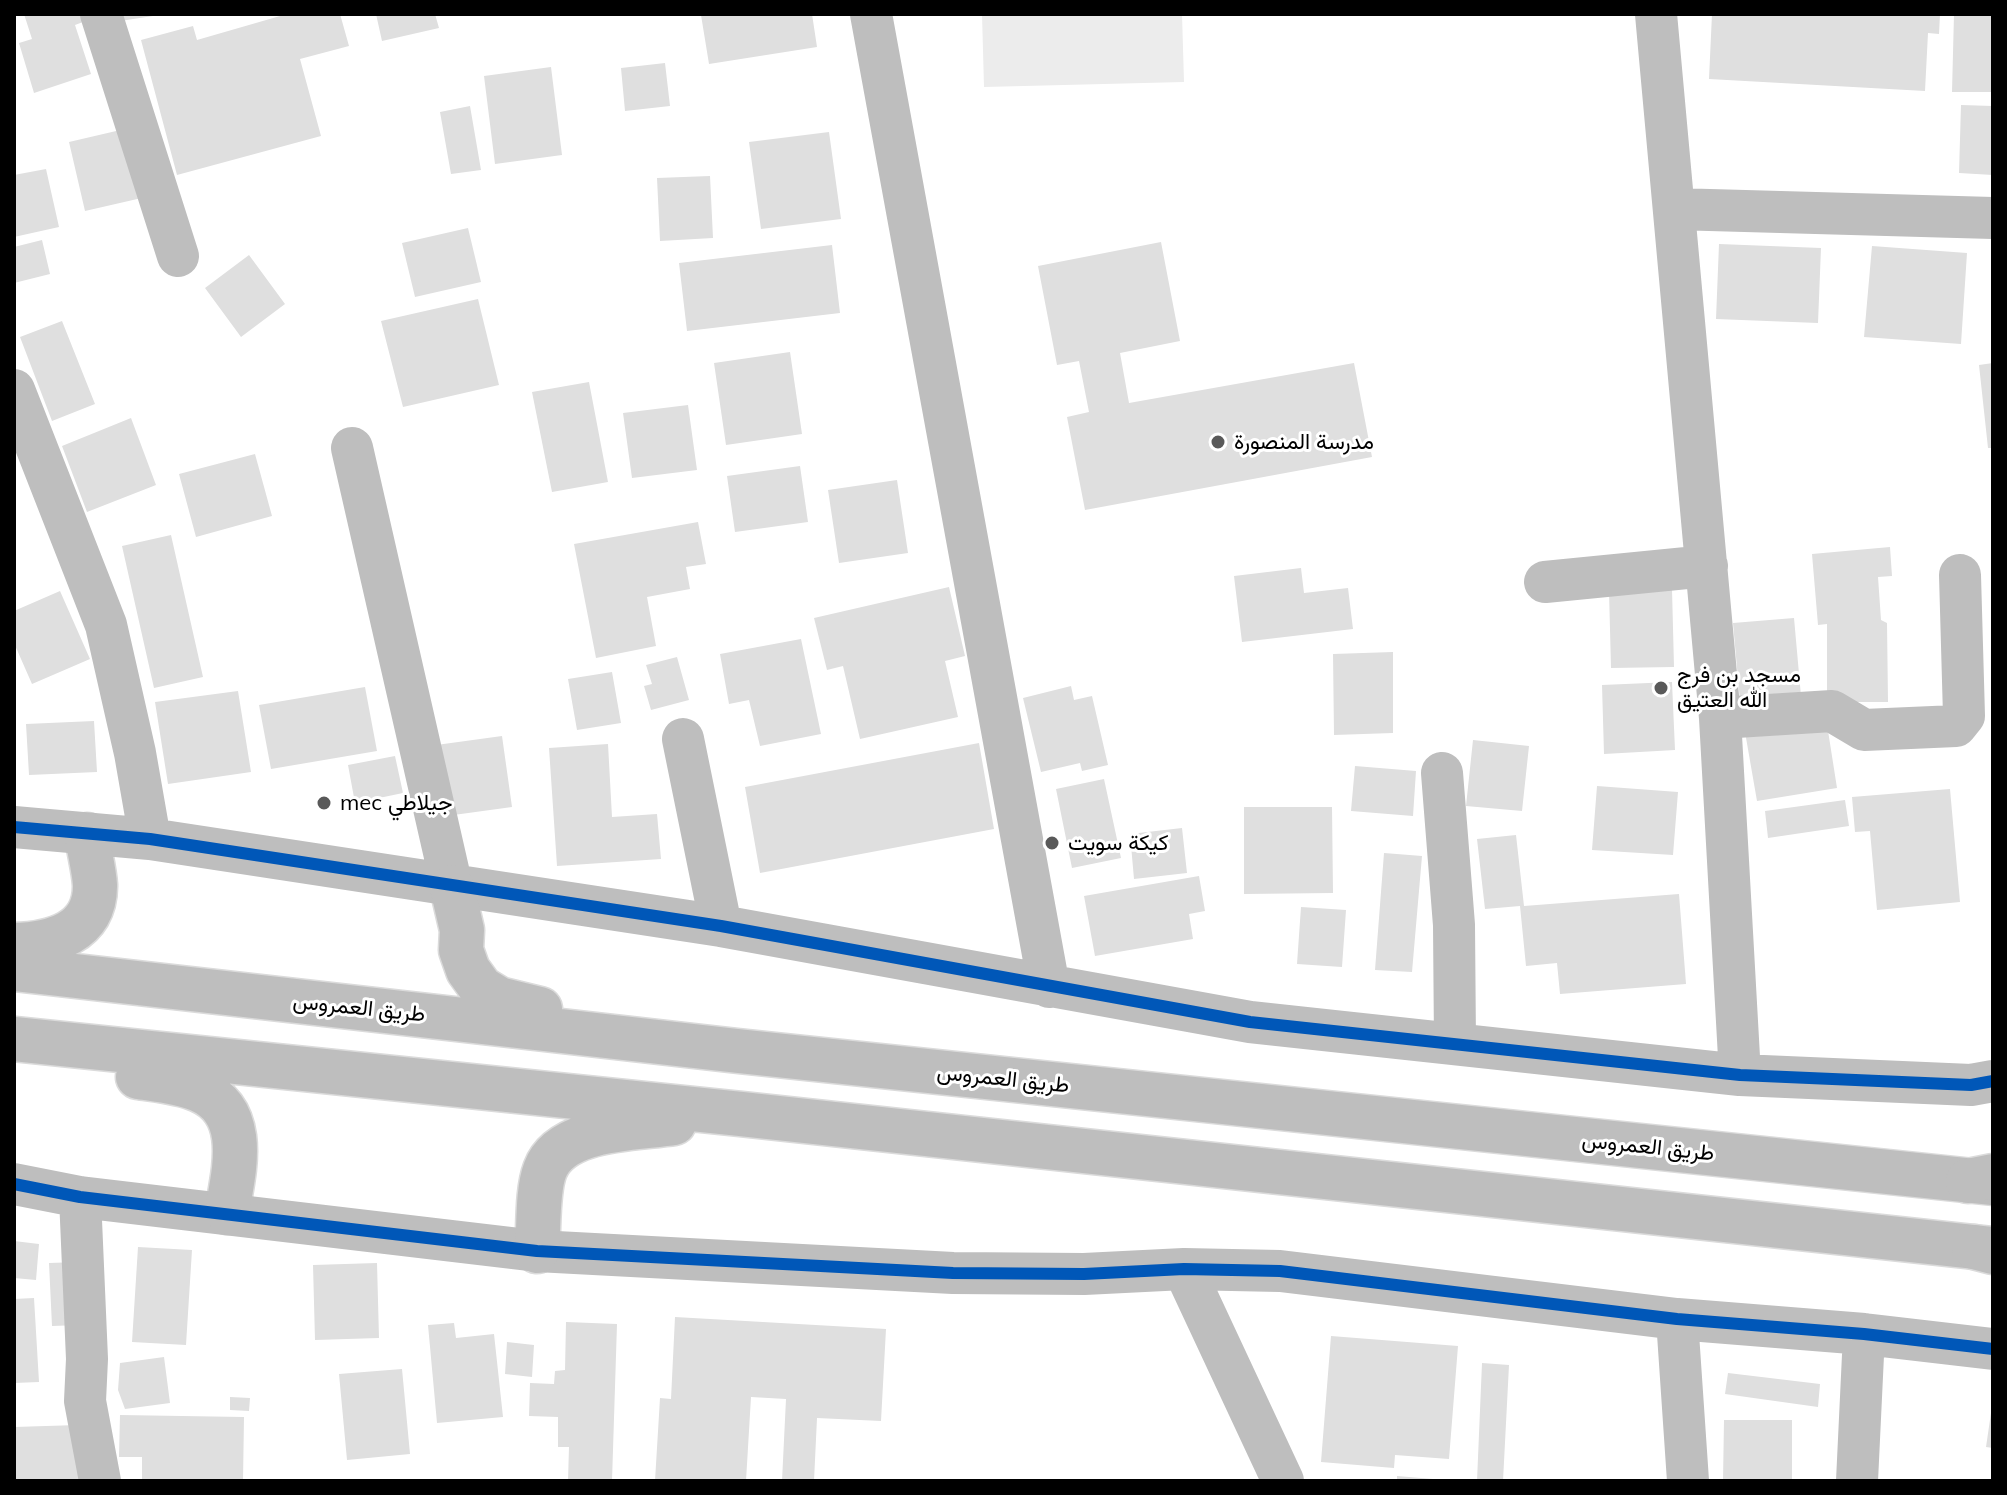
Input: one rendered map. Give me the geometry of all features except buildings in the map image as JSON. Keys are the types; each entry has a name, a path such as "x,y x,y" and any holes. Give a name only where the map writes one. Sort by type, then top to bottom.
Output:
{"main road":[{"path":"14,945 51,942 68,934 82,922 92,905 95,886 87,835"},
{"path":"452,887 462,930 461,950 468,970 481,988 499,999 738,1051"},
{"name":"طريق العمروس","path":"14,969 738,1051 1985,1180"},
{"path":"14,1039 741,1114 1987,1250"},
{"path":"14,1055 202,1091 218,1103 230,1119 236,1138 236,1158 227,1212"},
{"path":"537,1251 545,1171 553,1156 566,1144 581,1137 741,1114"}],"street":[{"path":"101,14 178,256"},
{"path":"871,14 1049,987"},
{"path":"1656,14 1720,718 1740,1075"},
{"path":"1674,209 1993,218"},
{"path":"14,390 106,625 135,753 150,839"},
{"path":"352,448 452,887"},
{"path":"1545,582 1707,566"},
{"path":"1720,718 1832,711 1864,730 1956,726 1964,716 1960,575"},
{"path":"683,739 721,926"},
{"path":"1442,773 1454,925 1455,1044"},
{"path":"14,827 150,839 721,926 1250,1022 1740,1075 1971,1085 1993,1081"},
{"path":"14,1184 80,1197 537,1251 953,1273 1084,1274 1184,1269 1280,1271 1677,1319 1864,1334 1993,1349"},
{"path":"80,1197 87,1359 85,1401 100,1481"},
{"path":"1184,1269 1283,1481"},
{"path":"1677,1319 1688,1481"},
{"path":"1857,1481 1864,1334"}],"shaded area":[{"path":"982,14 1182,14 1184,82 984,87"}],"cycle path":[{"path":"14,827 150,839 721,926 1250,1022 1740,1075 1971,1085 1993,1081"},
{"path":"14,1184 80,1197 537,1251 953,1273 1084,1274 1184,1269 1280,1271 1677,1319 1864,1334 1993,1349"}],"place":[{"name":"مدرسة المنصورة","path":"1218,442"},
{"name":"مسجد بن فرج الله العتيق","path":"1661,688"},
{"name":"mec جيلاطي","path":"324,803"},
{"name":"كيكة سويت","path":"1052,843"}]}
